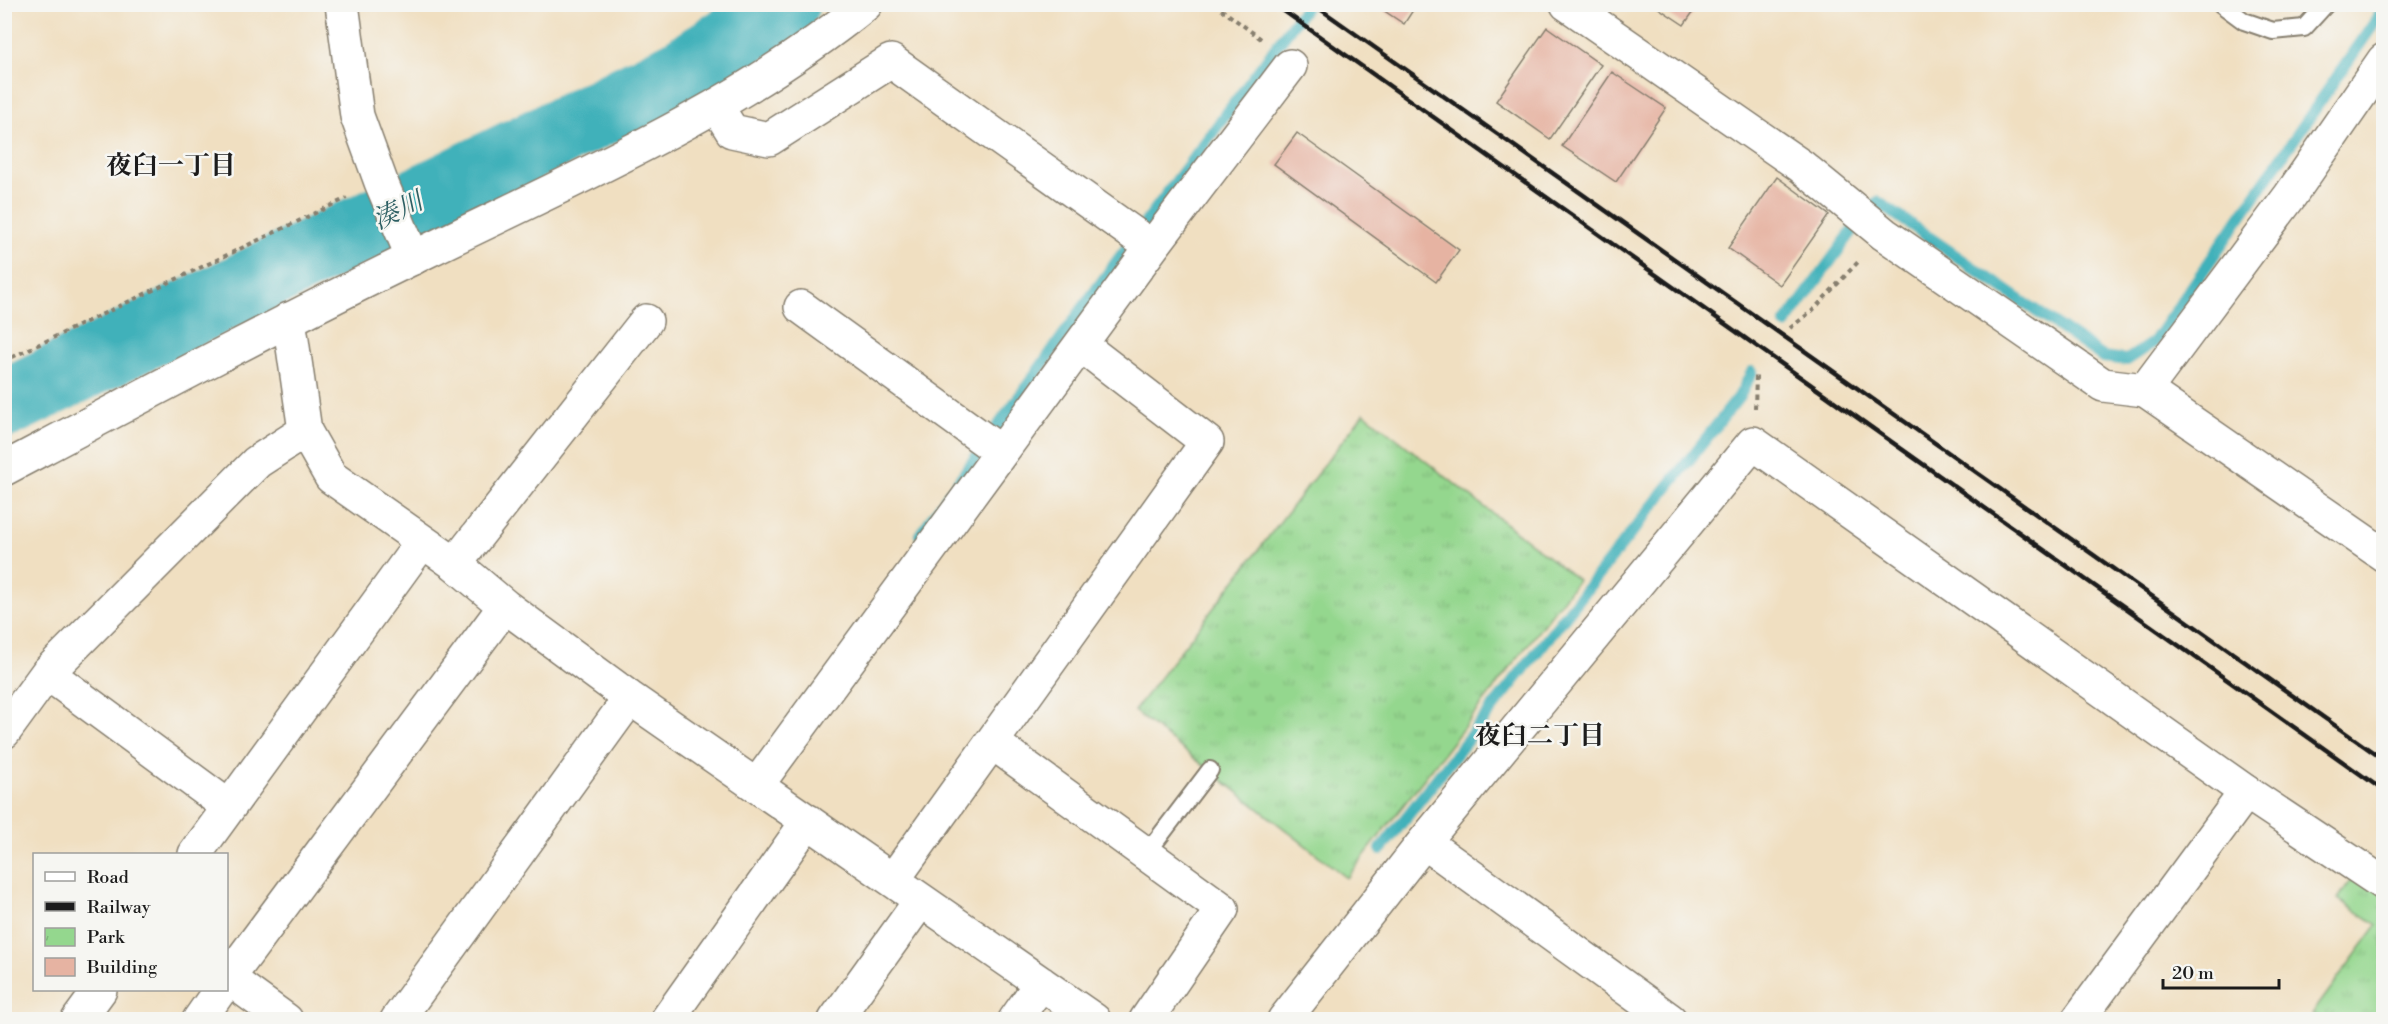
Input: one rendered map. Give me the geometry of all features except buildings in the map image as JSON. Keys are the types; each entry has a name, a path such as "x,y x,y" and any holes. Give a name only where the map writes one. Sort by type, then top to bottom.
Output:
{"street":[{"path":"342,4 357,116 381,182 413,258"},
{"path":"4,469 289,319 717,107 828,35 866,4"},
{"path":"1567,4 1801,166 1884,234 2103,385 2145,390 2384,555"},
{"path":"2145,390 2290,196 2384,60"},
{"path":"717,107 732,131 769,139 891,61 1152,247"},
{"path":"757,785 1152,247 1290,66"},
{"path":"801,307 1001,452"},
{"path":"289,319 305,431 332,477 455,564 505,606 630,698 1095,1020"},
{"path":"455,564 646,321"},
{"path":"893,880 1207,442 1082,345"},
{"path":"4,732 48,673 257,462 305,431"},
{"path":"1284,1020 1424,842 1754,443 2246,792 2384,884"},
{"path":"196,853 422,542"},
{"path":"228,979 505,606"},
{"path":"48,673 229,807"},
{"path":"397,1020 630,698"},
{"path":"993,743 1222,909 1146,1020"},
{"path":"2078,1020 2246,792"},
{"path":"667,1020 808,821"},
{"path":"1424,842 1670,1020"},
{"path":"835,1020 921,900"},
{"path":"1015,1020 1041,983"},
{"path":"228,985 286,1020"},
{"path":"78,1020 99,991"},
{"path":"200,1020 220,991"}],"lane":[{"path":"2221,4 2244,21 2273,31 2304,28 2326,4"},
{"path":"1147,853 1210,770"}],"path":[{"path":"1214,4 1275,49 1290,66"},
{"path":"4,361 381,182"},
{"path":"1791,328 1812,311 1884,234"}],"green space":[{"path":"1364,413 1578,580 1347,878 1134,711"},
{"path":"2362,862 2383,876 2383,1019 2320,1019 2312,1014 2377,925 2338,899"}],"waterway":[{"name":"湊川","path":"4,404 680,73 785,4"},
{"path":"920,535 1111,269 1308,4"},
{"path":"1785,324 1853,230 1878,202 2103,357 2127,360 2154,342 2384,9"},
{"path":"1381,849 1739,397 1752,372"}],"railway":[{"path":"1274,4 2384,791"},
{"path":"1313,4 2384,760"}],"district":[{"name":"夜臼一丁目","path":"171,166"},
{"name":"夜臼二丁目","path":"1540,736"}]}
